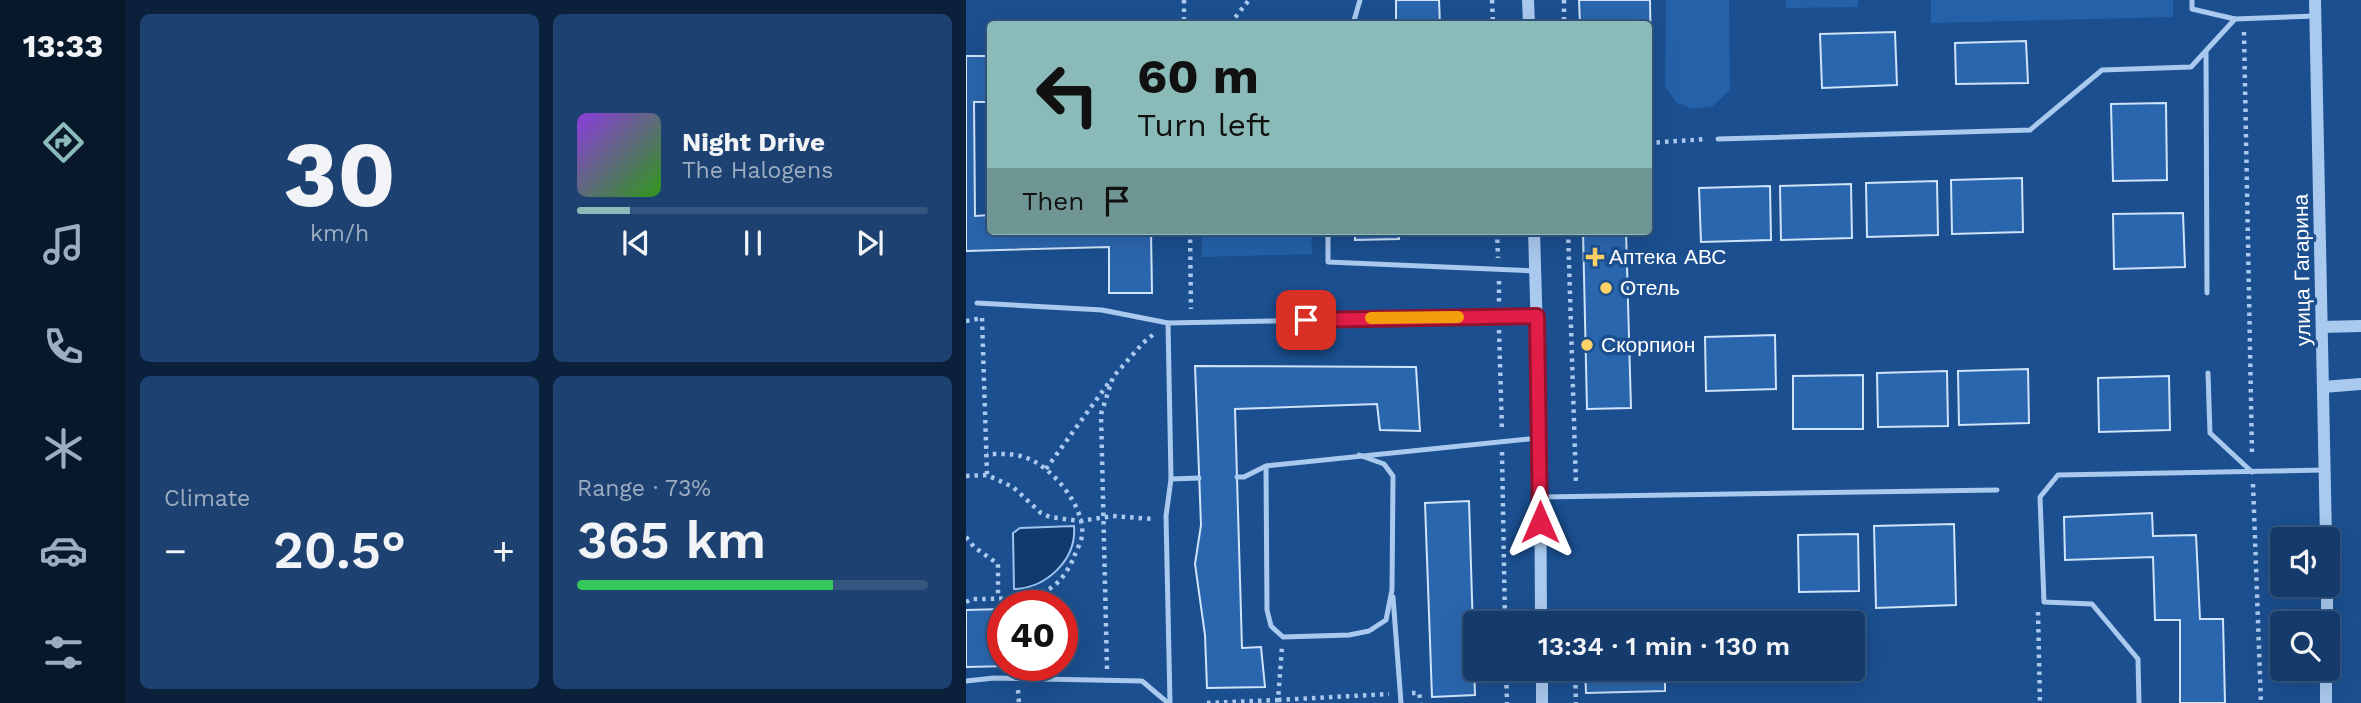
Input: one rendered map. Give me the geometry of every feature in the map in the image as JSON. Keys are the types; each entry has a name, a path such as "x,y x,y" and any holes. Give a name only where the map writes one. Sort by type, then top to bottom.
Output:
{"street":[{"path":"1528,0 1529,21"},
{"name":"улица Гагарина","path":"2315,0 2326,527"},
{"path":"1534,235 1540,438 1541,611"},
{"path":"2322,327 2361,326"},
{"path":"2323,387 2361,384"},
{"path":"1542,681 1542,703"},
{"path":"2326,681 2326,703"}],"lane":[{"path":"1354,21 1360,0"},
{"path":"2192,0 2192,9 2235,19 2316,16"},
{"path":"1718,139 2030,130 2102,70 2191,67 2235,19"},
{"path":"2206,52 2207,293"},
{"path":"1328,235 1328,262 1535,271"},
{"path":"977,303 1102,310 1168,323 1537,316"},
{"path":"1168,323 1171,480 1166,516 1169,703"},
{"path":"2208,373 2210,433 2252,472"},
{"path":"1237,477 1244,477 1266,466 1540,438"},
{"path":"1359,455 1384,464 1393,476 1392,590 1401,703"},
{"path":"1266,466 1267,610 1271,626 1283,637 1349,635 1369,631 1386,620 1392,590"},
{"path":"2139,703 2138,659 2092,604 2044,602 2040,497 2058,475 2325,470"},
{"path":"1171,480 1199,478"},
{"path":"1539,497 1997,490"},
{"path":"966,681 994,678 1142,681 1169,703"}],"path":[{"path":"1184,0 1184,21"},
{"path":"1232,21 1250,0"},
{"path":"1492,0 1493,21"},
{"path":"1564,0 1564,21"},
{"path":"2244,18 2252,472 2261,703"},
{"path":"1652,143 1718,139"},
{"path":"1189,235 1191,309"},
{"path":"1497,235 1505,611"},
{"path":"1568,235 1576,496"},
{"path":"966,321 995,316"},
{"path":"982,318 987,475"},
{"path":"1046,469 1112,377 1143,343 1168,323"},
{"path":"1108,681 1101,414 1112,377"},
{"path":"986,454 1023,456 1046,469 1063,486 1080,521 1082,536 1068,570 1046,590"},
{"path":"966,476 987,475 1013,487 1041,513 1050,517 1080,521 1113,516 1158,519 1166,516"},
{"path":"966,537 974,547 998,564 998,590"},
{"path":"966,602 987,598"},
{"path":"2040,703 2037,614 2044,602"},
{"path":"1279,700 1283,637"},
{"path":"1506,681 1507,703"},
{"path":"1575,681 1576,703"},
{"path":"1207,703 1419,693 1421,703"}],"shaded area":[{"path":"1666,0 1729,0 1730,90 1713,106 1692,109 1676,102 1665,86"},
{"path":"1786,0 1858,0 1858,7 1786,8"},
{"path":"1931,0 2173,0 2173,17 1931,23"},
{"path":"1202,235 1311,235 1312,254 1202,257"},
{"path":"1074,526 1070,550 1057,570 1037,584 1014,589 1013,533 1020,528"}],"building":[{"path":"1396,0 1439,0 1440,21 1396,21"},
{"path":"1579,0 1650,0 1650,21 1580,21"},
{"path":"1895,32 1897,85 1822,88 1820,34"},
{"path":"2026,41 2028,83 1956,84 1955,43"},
{"path":"966,56 987,56 987,102 974,102 975,216 987,215 987,235 1151,235 1152,293 1109,293 1109,247 966,251"},
{"path":"2166,103 2167,180 2113,181 2111,104"},
{"path":"2022,178 2023,232 1952,234 1951,180"},
{"path":"1937,181 1938,235 1867,237 1866,183"},
{"path":"1851,184 1852,238 1781,240 1780,186"},
{"path":"1770,186 1771,240 1701,242 1699,188"},
{"path":"2183,213 2185,267 2114,269 2113,214"},
{"path":"1355,235 1398,235 1399,239 1355,240"},
{"name":"Отель","path":"1583,235 1626,235 1631,408 1587,409"},
{"path":"1775,335 1776,389 1706,391 1705,337"},
{"path":"1195,366 1416,367 1420,431 1380,430 1377,404 1235,409 1242,648 1261,647 1265,687 1207,688 1205,635 1195,564 1201,525"},
{"path":"2028,369 2029,423 1959,425 1958,371"},
{"path":"1947,371 1948,426 1878,427 1877,373"},
{"path":"1863,375 1863,429 1793,429 1793,376"},
{"path":"2169,376 2170,430 2099,432 2098,378"},
{"path":"1469,501 1472,611 1463,611 1463,681 1475,681 1475,695 1432,697 1425,503"},
{"path":"2152,513 2153,536 2196,535 2200,619 2223,619 2225,703 2180,703 2180,620 2155,620 2153,557 2065,560 2064,517"},
{"path":"1954,524 1956,605 1876,608 1874,526"},
{"path":"1858,534 1859,591 1799,592 1798,535"},
{"path":"987,609 987,667 966,667 966,610"},
{"path":"1586,681 1665,681 1665,691 1586,693"}],"slow traffic":[{"path":"1371,318 1458,317"}],"place":[{"name":"Аптека АВС","path":"1595,257"},
{"name":"Отель","path":"1606,288"},
{"name":"Скорпион","path":"1587,345"}],"route":[{"path":"1306,320 1537,316 1540,522"}]}
